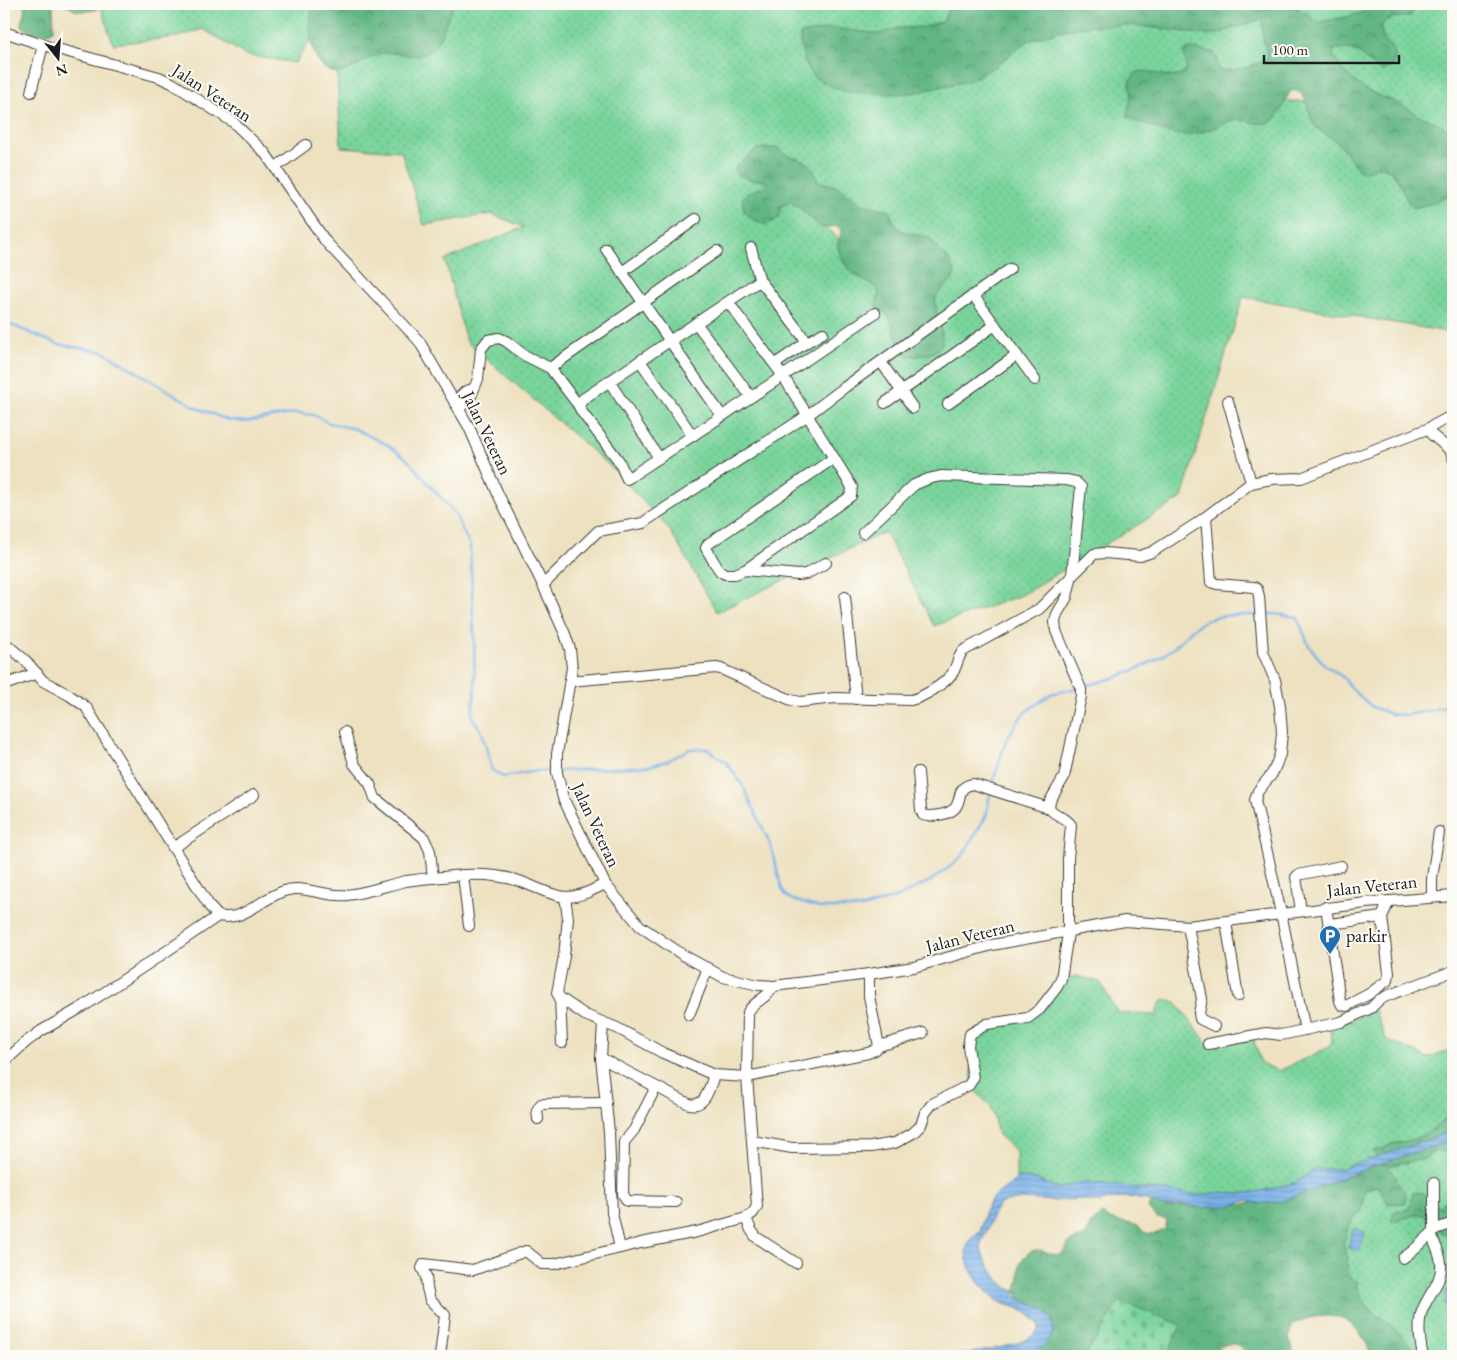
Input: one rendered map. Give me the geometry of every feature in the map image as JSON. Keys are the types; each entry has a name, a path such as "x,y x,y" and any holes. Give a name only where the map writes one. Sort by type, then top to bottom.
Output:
{"street":[{"name":"Jalan Veteran","path":"4,32 43,45 148,74 172,83 233,122 257,144 276,167 326,242 349,268 413,332 469,427 498,494 565,634 572,661 557,754 557,773 563,798 605,884 640,926 683,955 723,976 741,982 774,986 914,967 992,945 1030,937 1068,933 1133,921 1188,926 1326,907 1432,896 1453,896"},
{"path":"31,92 43,45"},
{"path":"276,167 306,145"},
{"path":"622,272 696,220"},
{"path":"751,248 760,282 807,342"},
{"path":"606,249 722,416"},
{"path":"550,368 717,251"},
{"path":"543,585 598,531 643,523 808,416 1010,269"},
{"path":"579,406 582,399 760,282"},
{"path":"973,295 1034,380"},
{"path":"728,302 784,376 852,487 851,496 745,570 729,575 720,571 707,551 708,544 834,458"},
{"path":"457,405 466,391 473,389 478,379 481,349 488,340 495,338 506,341 524,355 550,368 619,461 627,479 784,376 875,313"},
{"path":"696,323 751,397"},
{"path":"885,403 995,325"},
{"path":"775,364 822,333"},
{"path":"948,404 1016,355"},
{"path":"640,360 693,436"},
{"path":"881,362 913,408"},
{"path":"609,381 659,458"},
{"path":"1228,402 1251,483"},
{"path":"570,682 716,668 791,700 810,702 835,698 911,700 920,698 953,673 962,651 1039,609 1094,554 1140,556 1152,552 1206,517 1251,483 1271,479 1301,478 1427,428 1453,415"},
{"path":"1432,435 1450,450 1453,458"},
{"path":"752,1141 792,1148 871,1147 895,1143 913,1133 921,1125 925,1113 932,1104 969,1086 973,1078 968,1046 970,1034 987,1024 1028,1018 1050,998 1061,979 1068,933 1068,859 1071,825 1068,821 1052,813 1049,808 1050,801 1064,777 1081,702 1081,689 1056,631 1055,622 1067,597 1072,576 1081,487 1076,482 1066,480 941,476 914,485 863,533"},
{"path":"1206,517 1211,582 1254,587 1260,596 1263,652 1275,680 1280,706 1282,733 1280,754 1276,765 1272,774 1258,791 1255,800 1305,1030"},
{"path":"745,570 798,576 806,574 826,563"},
{"path":"845,597 856,699"},
{"path":"4,642 49,685 69,695 86,707 210,907 218,916"},
{"path":"4,685 37,673"},
{"path":"345,732 354,764 370,784 375,798 424,838 428,844 434,878"},
{"path":"918,772 923,815 928,816 952,812 956,808 962,789 967,785 973,784 1049,808"},
{"path":"173,848 254,795"},
{"path":"1432,896 1432,878 1439,832"},
{"path":"1301,911 1296,877 1341,866"},
{"path":"4,1062 41,1030 84,1006 218,916 234,917 243,914 272,896 292,889 337,896 349,895 407,881 463,875 494,875 565,897 591,891 605,884"},
{"path":"463,875 469,926"},
{"path":"565,897 568,918 564,956 556,993 560,998 585,1015 617,1028 664,1053 714,1075 747,1077 868,1053 880,1046 923,1034"},
{"path":"1326,907 1340,1001 1342,1005 1346,1006 1369,994 1388,980 1389,973 1382,917 1389,900"},
{"path":"1330,924 1382,917"},
{"path":"1226,922 1238,996"},
{"path":"1188,926 1202,999 1199,1013 1200,1019 1214,1026"},
{"path":"689,1015 708,968"},
{"path":"1208,1044 1266,1033 1281,1035 1341,1022 1371,1008 1387,996 1453,971"},
{"path":"869,974 870,1001 880,1046"},
{"path":"440,1356 445,1315 430,1300 426,1276 422,1268 424,1264 473,1270 526,1251 542,1264 554,1264 697,1232 746,1218 753,1213 756,1206 747,1077 748,1012 754,1004 769,994 774,986"},
{"path":"560,998 562,1043"},
{"path":"603,1023 601,1058 606,1103 612,1213 620,1248"},
{"path":"601,1058 689,1104 698,1104 704,1099 714,1075"},
{"path":"656,1086 634,1130 624,1142 624,1194 627,1201 676,1202"},
{"path":"538,1119 537,1110 542,1104 606,1103"},
{"path":"1423,1356 1421,1345 1422,1312 1437,1282 1441,1263 1432,1232 1434,1183"},
{"path":"746,1218 756,1237 796,1263"},
{"path":"1403,1258 1432,1232 1453,1223"}],"green space":[{"path":"23,4 53,4 54,30 43,34 25,30 21,23 25,10"},
{"path":"63,4 105,4 95,10 82,11 74,10"},
{"path":"100,4 324,4 327,17 295,63 245,55 203,29 178,37 113,44"},
{"path":"313,4 454,4 437,43 429,51 412,56 390,53 379,54 350,69 331,72 319,62 312,45 310,27"},
{"path":"430,4 977,4 1059,16 1228,4 1453,4 1453,333 1243,297 1182,498 1022,595 934,626 885,532 717,612 669,529 612,468 466,341 445,260 524,227 491,214 424,225 401,151 341,147 336,55","holes":["1303,72 1319,102 1200,98","809,209 925,271 889,290"]},
{"path":"950,4 1311,4 1295,9 1309,14 1313,20 1320,22 1347,17 1390,4 1409,4 1412,10 1410,17 1393,18 1384,23 1382,27 1384,39 1395,54 1391,67 1381,71 1359,53 1351,49 1335,49 1334,56 1348,76 1366,90 1400,104 1417,115 1444,126 1448,130 1453,139 1453,174 1448,195 1434,203 1413,208 1396,177 1391,172 1385,168 1378,167 1367,171 1359,171 1338,143 1320,131 1316,126 1302,94 1292,90 1276,117 1272,121 1263,124 1237,119 1202,132 1187,135 1165,132 1128,117 1131,94 1130,82 1134,75 1140,71 1147,71 1172,77 1179,76 1186,69 1184,52 1191,49 1213,52 1217,59 1219,70 1222,71 1246,68 1266,60 1268,56 1263,38 1262,19 1217,34 1208,35 1132,25 1087,26 1059,31 1028,41 991,69 968,81 912,93 849,92 833,87 814,77 806,65 800,43 800,34 833,28 879,34 898,28 923,27 943,21"},
{"path":"778,148 789,156 808,163 818,181 838,187 853,196 861,204 889,210 899,228 908,233 929,237 940,252 946,256 955,271 953,279 936,296 942,336 942,343 939,348 925,355 913,356 906,353 900,347 890,320 876,306 879,293 872,285 854,274 842,259 838,246 841,230 838,226 822,228 799,207 790,202 781,206 779,218 766,225 752,219 744,211 742,198 747,193 767,184 764,180 751,180 736,174 736,166 756,150"},
{"path":"1077,976 1100,982 1118,1013 1157,1015 1161,1002 1166,1000 1176,1002 1209,1045 1253,1037 1261,1063 1279,1071 1329,1047 1332,1041 1331,1029 1375,1010 1386,1039 1428,1058 1453,1049 1453,1125 1437,1138 1295,1184 1256,1193 1198,1196 1016,1184 1016,1151 998,1135 991,1107 972,1087 971,1036 978,1029 1028,1020 1068,978"},
{"path":"1453,1107 1453,1152 1436,1151 1424,1159 1407,1162 1407,1164 1403,1162 1392,1166 1384,1163 1377,1157 1374,1151 1424,1135 1440,1123"},
{"path":"1453,1141 1453,1356 1413,1356 1351,1300 1337,1228 1372,1173 1383,1163"},
{"path":"1377,1162 1387,1166 1392,1171 1406,1198 1404,1203 1388,1204 1381,1190 1376,1186 1365,1190 1361,1212 1355,1214 1343,1244 1348,1258 1347,1265 1350,1278 1357,1281 1362,1298 1371,1310 1397,1331 1422,1356 1370,1356 1365,1340 1352,1325 1337,1317 1320,1316 1293,1324 1289,1336 1294,1356 1248,1356 1239,1346 1229,1344 1218,1348 1207,1356 1034,1356 1034,1352 1050,1328 1017,1295 1021,1262 1024,1256 1030,1252 1041,1250 1056,1255 1061,1254 1069,1242 1086,1235 1090,1225 1103,1214 1109,1219 1136,1225 1149,1234 1158,1233 1165,1229 1167,1221 1166,1219 1156,1218 1148,1208 1152,1201 1167,1207 1235,1202 1240,1205 1352,1176 1358,1168"},
{"path":"1413,1192 1423,1193 1436,1206 1440,1207 1453,1194 1453,1235 1450,1236 1441,1232 1423,1215 1391,1220 1393,1212 1409,1208"},
{"path":"1120,1301 1181,1325 1167,1356 1085,1356"}],"water":[{"path":"1453,1129 1453,1142 1446,1142 1360,1171 1283,1201 1258,1204 1248,1200 1232,1206 1205,1208 1183,1205 1163,1207 1147,1200 1125,1197 1100,1202 1077,1199 1053,1201 1020,1199 999,1204 981,1243 983,1255 991,1270 1001,1282 1012,1290 1023,1293 1014,1292 1015,1297 1035,1305 1046,1312 1051,1319 1053,1332 1045,1345 1032,1354 1025,1356 948,1356 1001,1348 1029,1338 1037,1332 1039,1324 1030,1316 1020,1309 1003,1304 990,1295 976,1278 967,1258 967,1248 971,1239 980,1232 984,1213 992,1198 1018,1178 1035,1179 1058,1188 1086,1182 1198,1195 1223,1192 1237,1194 1256,1192 1295,1183 1315,1169 1340,1169 1436,1137"},
{"path":"1353,1229 1365,1232 1360,1251 1348,1248"},
{"path":"1453,1261 1453,1285 1447,1282 1448,1263"},
{"path":"1453,1290 1453,1305 1445,1306 1446,1291"},
{"path":"1445,1315 1453,1315 1453,1340 1450,1341 1446,1328"}],"waterway":[{"path":"4,322 57,344 104,352 197,408 228,420 246,422 296,413 314,415 329,423 355,429 386,444 407,459 455,514 470,546 475,689 472,717 482,732 492,770 503,777 536,771 554,771"},
{"path":"1262,614 1297,617 1309,646 1324,664 1344,678 1350,687 1372,707 1390,714 1407,715 1453,705"},
{"path":"1084,686 1118,676 1152,662 1172,649 1192,629 1207,620 1225,616 1257,615"},
{"path":"992,786 1005,743 1024,713 1051,694 1076,688"},
{"path":"559,771 650,766 669,760 690,749 708,749 727,763 743,786 770,844 782,889 786,896 819,908 862,908 898,897 930,881 963,855 986,816 990,794"}],"place":[{"name":"parkir","path":"1330,955"}]}
